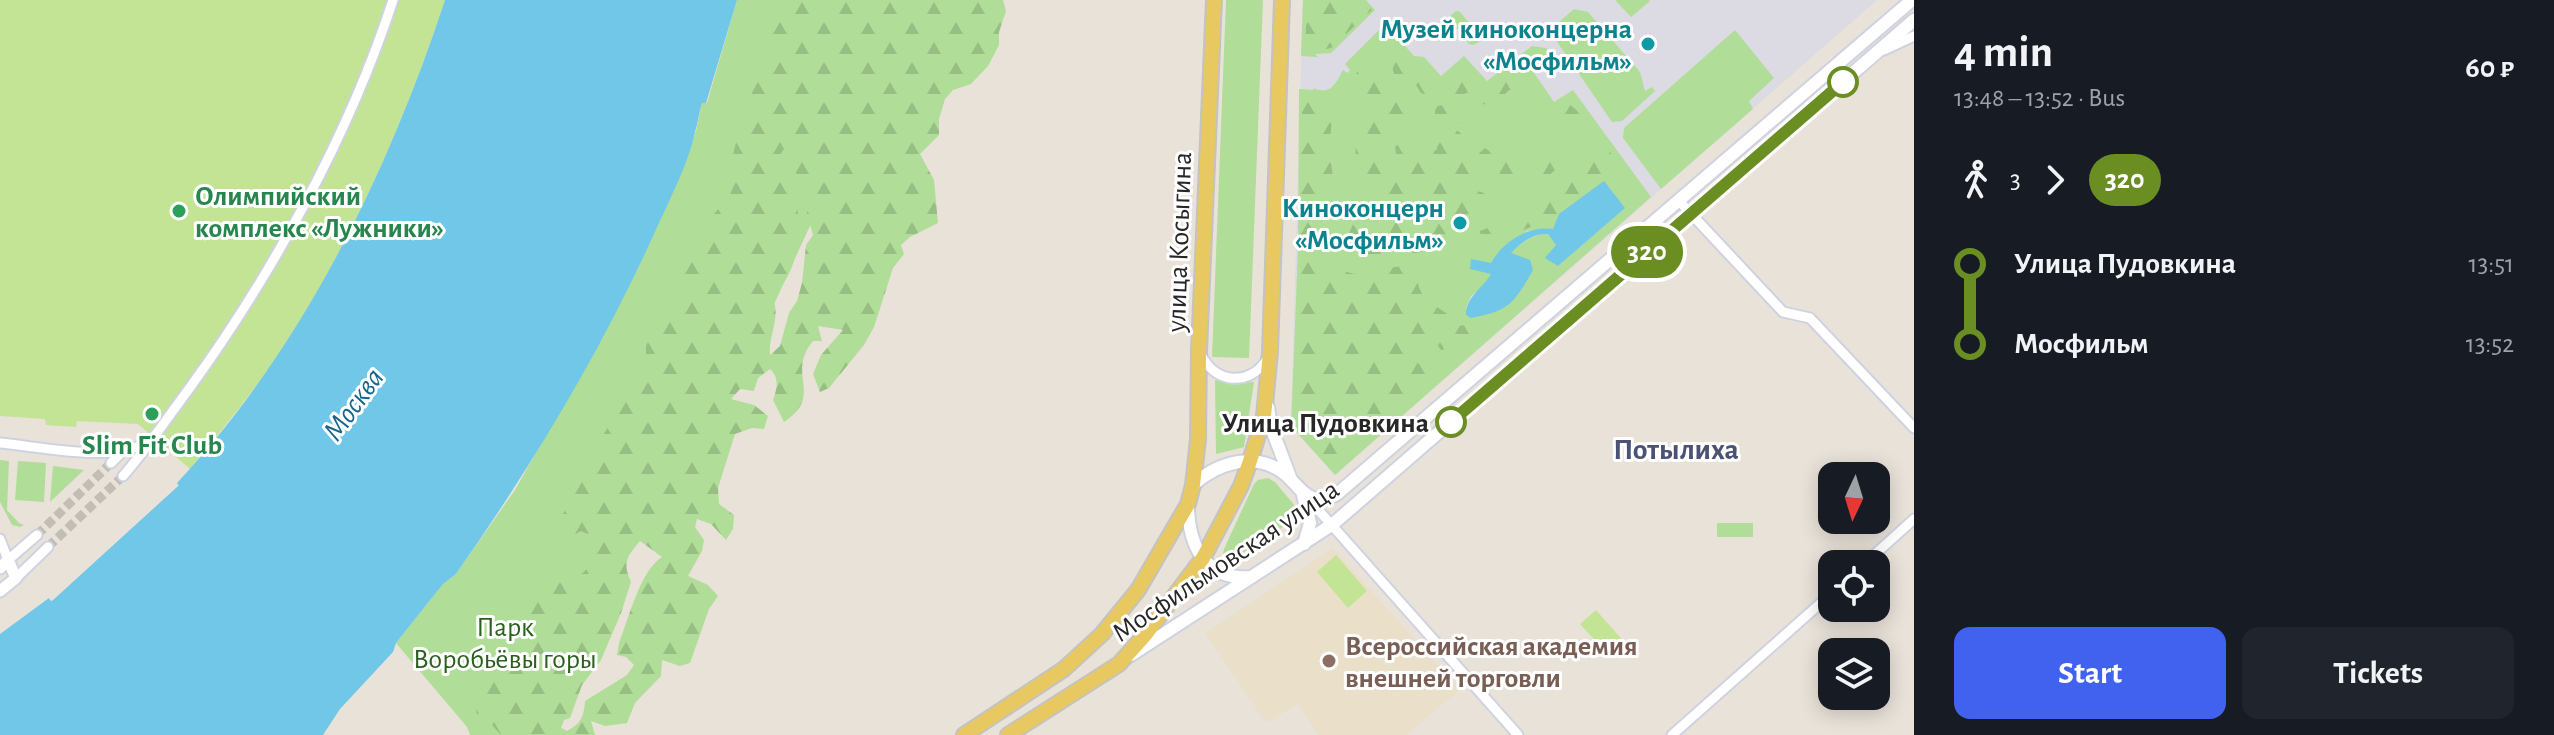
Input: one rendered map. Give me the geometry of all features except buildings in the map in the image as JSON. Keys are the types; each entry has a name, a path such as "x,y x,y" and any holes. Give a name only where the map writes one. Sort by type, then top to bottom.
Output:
{"main road":[{"name":"улица Косыгина","path":"964,735 1064,669 1095,641 1138,590 1188,504 1198,439 1214,0"},
{"path":"1119,664 1166,609 1203,558 1241,486 1262,425 1270,352 1282,0"},
{"name":"Мосфильмовская улица","path":"1302,491 1313,498 1322,499 1337,494 1912,0"},
{"name":"Мосфильмовская улица","path":"1008,735 1333,524 1914,20"},
{"path":"1266,397 1271,427 1291,480"},
{"path":"1193,485 1220,467 1250,461 1274,467 1302,491 1310,523 1304,544"},
{"name":"улица Косыгина","path":"1188,504 1190,534 1203,558"},
{"path":"1203,558 1226,574 1255,577"},
{"path":"1064,669 1075,668 1081,673 1083,680 1073,693"}],"street":[{"path":"123,476 218,349 277,253 345,119 393,0"},
{"path":"1874,55 1914,36"},
{"path":"1680,202 1783,312 1810,318 1914,428"},
{"path":"1199,351 1212,370 1222,377 1234,379 1257,371 1270,352"},
{"path":"0,443 93,452 123,451 152,440"},
{"path":"111,463 123,451"},
{"path":"1302,491 1518,735"},
{"path":"1880,550 1914,519"},
{"path":"4,564 37,535"},
{"path":"0,539 4,564 16,578"},
{"path":"2,585 16,578 48,547"},
{"path":"1672,735 1818,605"}],"shaded area":[{"name":"Киноконцерн «Мосфильм»","path":"1303,0 1877,0 1335,475 1291,426"},
{"name":"Всероссийская академия внешней торговли","path":"1333,548 1460,690 1406,735 1318,735 1298,704 1266,723 1205,633"}],"green space":[{"name":"Олимпийский комплекс «Лужники»","path":"0,0 445,0 391,143 323,282 269,368 190,469 138,424 77,421 76,427 46,425 45,419 0,416"},
{"name":"Парк Воробьёвы горы","path":"737,0 890,0 814,217 689,490 634,539 561,728 576,735 470,735 467,727 396,643 443,584 456,574 515,490 612,318 673,192 696,131 702,102 707,103"},
{"path":"781,0 1003,0 1006,11 999,32 999,45 988,66 971,84 953,90 945,99 939,119 939,135 920,154 934,180 938,223 901,245 904,254 893,268 874,327 864,345 829,388 820,392 813,374 821,355 843,330 818,326 822,341 813,341 802,364 802,403 784,422 773,400 776,380 770,369 758,378 754,391 740,389 731,399 754,405 768,416 764,429 752,428 735,434 718,488 719,504 734,515 733,529 726,540 711,524 697,519 695,527 704,540 702,551 688,576 708,585 718,596 709,609 690,663 680,666 662,660 661,676 635,703 627,723 605,726 591,721 595,735 567,735 568,730 581,719 585,701 627,675 634,665 626,657 617,655 619,643 641,584 662,557 640,541 627,560 631,582 621,613 601,660 582,685 570,718 558,724 551,735 501,735 488,717 479,721 476,709 480,684 509,624 529,610 554,573 566,571 579,575 589,565 593,550 585,545 588,534 581,531 570,537 559,532 557,523 570,503 588,457 607,429 619,390 634,383 631,363 646,361 646,346 651,331 662,321 677,294 681,273 705,224 729,197 740,171 733,155 764,59 766,40","holes":["786,146 808,199 807,214 813,235 806,245 797,301 789,313 780,346 770,355 776,313 773,299 793,265 798,233 795,192 780,155"]},
{"path":"1226,0 1263,0 1249,358 1212,357"},
{"path":"1303,0 1366,0 1375,10 1331,53 1315,54 1318,57 1301,56"},
{"path":"1307,0 1362,0 1372,10 1331,48 1305,54"},
{"path":"1615,0 1649,0 1650,1 1631,17"},
{"path":"1574,9 1588,12 1640,72 1645,91 1652,87 1655,91 1622,121 1612,122 1551,33 1552,28"},
{"path":"1456,11 1480,36 1479,42 1469,44 1450,20"},
{"name":"Киноконцерн «Мосфильм»","path":"1385,24 1414,56 1424,57 1441,76 1464,56 1487,81 1532,46 1546,48 1551,57 1532,70 1554,102 1573,90 1651,197 1335,475 1291,426 1298,250 1299,89 1329,89 1343,70 1347,73 1350,70 1345,64","holes":["1624,208 1558,266 1557,245 1548,234 1524,242 1505,259 1527,231 1553,229","1481,288 1465,310 1471,296"]},
{"path":"1735,30 1774,78 1749,101 1753,109 1661,189 1623,138 1624,128"},
{"path":"1403,55 1414,59 1439,81 1460,69 1474,79 1483,79 1483,85 1449,100 1442,95 1434,99 1421,93 1416,85 1402,85 1397,79 1393,70 1394,59"},
{"path":"1364,63 1373,64 1378,70 1378,79 1388,85 1396,81 1417,119 1404,124 1407,133 1395,143 1377,143 1384,147 1401,186 1417,196 1455,246 1449,260 1437,259 1425,250 1397,253 1377,261 1347,242 1355,222 1370,207 1358,176 1356,142 1374,140 1355,123 1360,114 1358,104 1347,102 1342,86 1351,81"},
{"path":"1516,74 1524,75 1522,88 1493,96 1490,103 1480,105 1489,88"},
{"path":"1324,99 1331,102 1332,108 1330,152 1338,209 1331,211 1344,232 1316,247 1299,239 1302,107 1303,103"},
{"path":"1559,103 1569,104 1580,113 1578,118 1569,120 1551,110"},
{"path":"1435,106 1465,109 1467,121 1457,125 1448,117 1435,116"},
{"path":"1443,130 1458,131 1467,139 1456,147 1458,160 1475,157 1485,148 1493,154 1491,174 1477,170 1477,178 1470,184 1449,178 1450,204 1407,177 1397,160 1395,147 1406,137 1415,138 1421,146 1437,150 1436,138"},
{"path":"1563,144 1564,156 1559,166 1538,181 1536,165 1539,155"},
{"path":"1509,148 1532,162 1534,173 1517,182 1509,194 1499,190 1500,155"},
{"path":"1606,148 1628,171 1624,180 1611,177 1593,186 1569,202 1548,223 1523,230 1488,258 1482,247 1480,231 1517,217 1555,189 1597,150"},
{"path":"1469,190 1482,192 1492,200 1491,210 1485,217 1476,217 1471,228 1459,229 1449,225 1461,197"},
{"path":"1318,251 1343,271 1353,273 1378,275 1383,269 1414,264 1424,297 1452,317 1454,326 1470,325 1475,318 1492,318 1502,313 1502,320 1475,349 1460,356 1452,348 1441,350 1433,339 1428,342 1418,364 1444,362 1452,369 1334,471 1295,426 1298,260 1306,258 1309,252"},
{"path":"1215,380 1254,382 1244,447 1216,454"},
{"path":"0,460 9,461 7,510 24,525 20,527 12,525 0,502"},
{"path":"18,461 46,463 44,502 15,500"},
{"path":"53,466 84,470 50,502"},
{"path":"1268,478 1295,506 1295,519 1235,558 1227,558 1223,554 1224,549 1254,484"},
{"path":"1717,523 1753,523 1753,537 1717,537"},
{"path":"1336,555 1367,591 1348,608 1317,572"},
{"path":"1596,610 1625,643 1610,657 1580,624"}],"water":[{"name":"Москва","path":"445,0 737,0 706,103 702,103 688,158 677,184 611,322 537,451 456,574 443,584 396,643 393,652 340,709 323,735 0,735 0,634 49,598 52,601 178,486 177,483 222,431 264,375 337,256 368,193 397,129"},
{"path":"1604,181 1625,208 1558,266 1545,258 1556,245 1548,234 1537,235 1524,242 1511,253 1530,260 1533,270 1515,298 1494,312 1471,318 1466,315 1472,298 1491,274 1470,269 1471,259 1491,263 1502,248 1517,237 1534,230 1553,229 1559,214"}],"pier":[{"path":"174,482 179,485 51,601 46,595 51,596"}],"tunnel":[{"path":"37,535 111,463"},
{"path":"48,547 123,476"}],"bus line":[{"name":"320","path":"1451,422 1843,82"}],"place":[{"name":"Музей киноконцерна «Мосфильм»","path":"1648,44"},
{"name":"Олимпийский комплекс «Лужники»","path":"179,211"},
{"name":"Киноконцерн «Мосфильм»","path":"1460,223"},
{"name":"Slim Fit Club","path":"152,414"},
{"name":"Улица Пудовкина","path":"1451,422"},
{"name":"Всероссийская академия внешней торговли","path":"1329,661"}],"district":[{"name":"Потылиха","path":"1676,449"}]}
